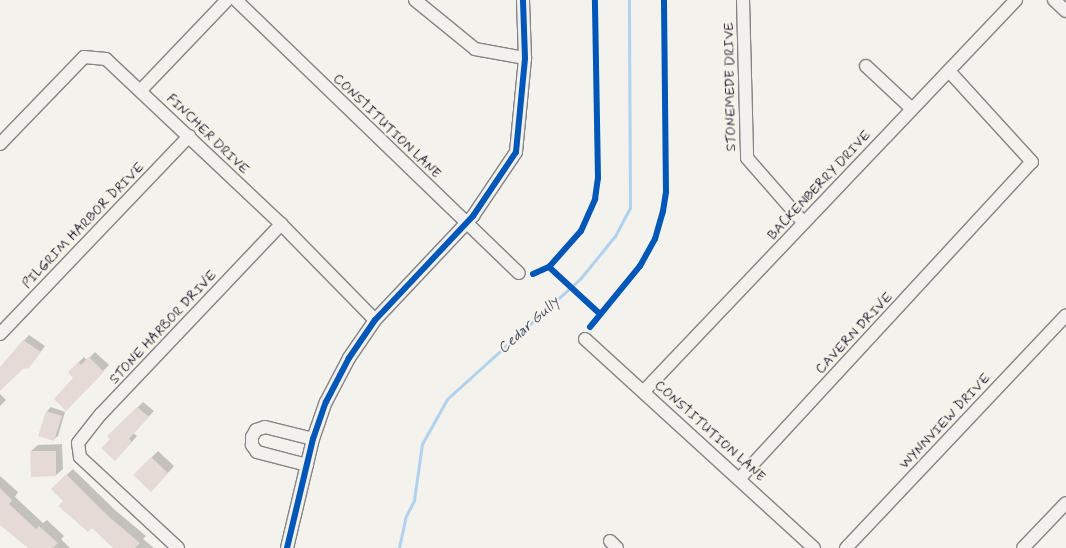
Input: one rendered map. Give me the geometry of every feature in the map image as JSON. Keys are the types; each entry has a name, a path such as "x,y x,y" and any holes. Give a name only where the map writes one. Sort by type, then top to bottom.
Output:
{"street":[{"path":"141,90 227,0"},
{"name":"CONSTITUTION LANE","path":"236,0 466,224 519,273"},
{"path":"415,0 475,50 525,58"},
{"path":"287,548 312,439 326,402 349,358 375,320 466,224 516,152 525,58 523,0"},
{"name":"STONEMEDE DRIVE","path":"743,0 747,158 804,223"},
{"name":"BACKENBERRY DRIVE","path":"644,392 1016,0"},
{"path":"1054,0 1066,11"},
{"name":"FINCHER DRIVE","path":"0,144 84,57 106,59 141,90 281,224 375,320"},
{"path":"866,66 912,109"},
{"name":"CAVERN DRIVE","path":"740,478 1032,162 949,72"},
{"name":"PILGRIM HARBOR DRIVE","path":"0,334 189,136"},
{"name":"STONE HARBOR DRIVE","path":"178,548 80,456 78,443 101,414 281,224"},
{"name":"WYNNVIEW DRIVE","path":"846,548 1066,315"},
{"name":"CONSTITUTION LANE","path":"585,339 740,478 814,548"},
{"path":"306,465 257,452 252,445 252,437 256,430 265,427 312,439"},
{"path":"1023,548 1066,503"}],"building":[{"path":"23,340 41,352 29,368 23,369 0,391 0,367"},
{"path":"89,357 104,372 66,411 54,399 73,378 68,372 78,362 81,365"},
{"path":"137,407 149,417 129,439 132,442 115,461 101,448 110,439 107,436"},
{"path":"46,411 62,416 54,441 38,436"},
{"path":"30,451 56,451 56,476 31,477"},
{"path":"151,457 168,473 151,492 133,475"},
{"path":"66,474 108,516 140,543 135,548 113,548 92,528 88,532 58,506 63,501 51,489"},
{"path":"0,488 12,500 9,504 36,529 39,526 58,543 53,548 28,548 0,525"}],"waterway":[{"name":"Cedar Gully","path":"399,548 406,516 414,500 422,444 447,399 580,279 615,236 630,208 629,0"}],"cycle path":[{"path":"287,548 313,439 326,402 349,358 375,320 473,216 516,152 525,58 523,0"},
{"path":"533,274 549,267 581,231 595,199 598,178 595,0"},
{"path":"590,327 640,266 655,239 663,211 666,192 664,0"},
{"path":"549,267 600,314"}]}
